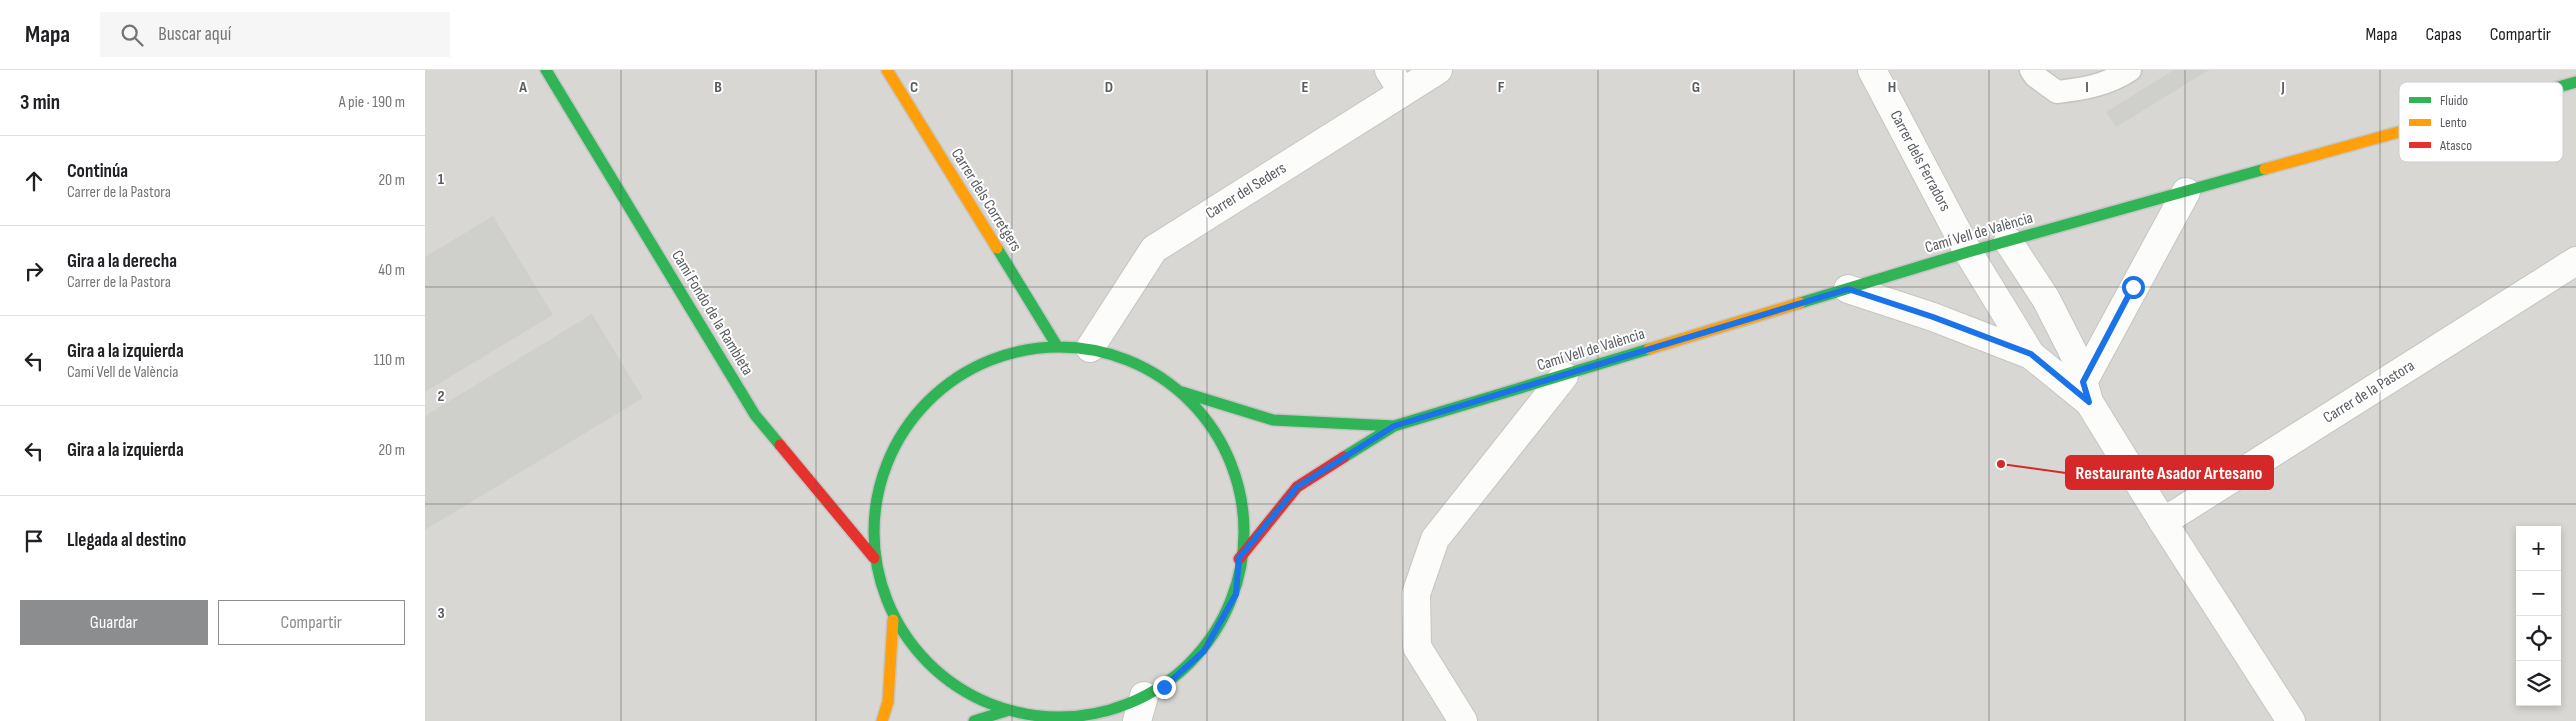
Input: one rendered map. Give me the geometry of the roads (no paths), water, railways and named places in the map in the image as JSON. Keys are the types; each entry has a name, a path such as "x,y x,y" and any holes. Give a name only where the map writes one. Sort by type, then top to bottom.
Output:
{"street":[{"name":"Camí Fondo de la Rambleta","path":"545,70 755,415 874,558"},
{"name":"Carrer dels Corretgers","path":"887,70 1057,346"},
{"name":"Carrer del Seders","path":"1090,348 1154,249 1396,81 1438,70"},
{"name":"Carrer dels Ferradors","path":"1872,70 1968,252"},
{"name":"Camí Vell de València","path":"2563,86 2576,82"},
{"name":"Camí Vell de València","path":"1239,558 1297,487 1394,426 1968,252 2399,132"},
{"path":"2086,392 2186,192"},
{"path":"2007,241 2046,299 2077,362 2086,392 2163,522 2291,721"},
{"path":"1968,252 2031,354"},
{"name":"Carrer de la Pastora","path":"2163,522 2576,261"},
{"path":"1848,289 1933,317 2031,354 2086,392"},
{"path":"882,721 888,702 893,620 874,558 881,475 911,418 937,391 993,358 1057,346 1090,348 1151,370 1182,392 1223,442 1244,503 1236,594 1204,651 1140,708 1070,719 1005,712 974,721"},
{"path":"1463,721 1417,647 1416,594 1435,539 1564,376"},
{"name":"Camí Vell de València","path":"1182,392 1273,420 1394,426"},
{"path":"893,620 933,671 1005,712"}],"lane":[{"path":"2031,70 2035,76 2057,92 2085,89 2116,79 2130,70"}],"place":[{"name":"Restaurante Asador Artesano","path":"2001,464"}]}
